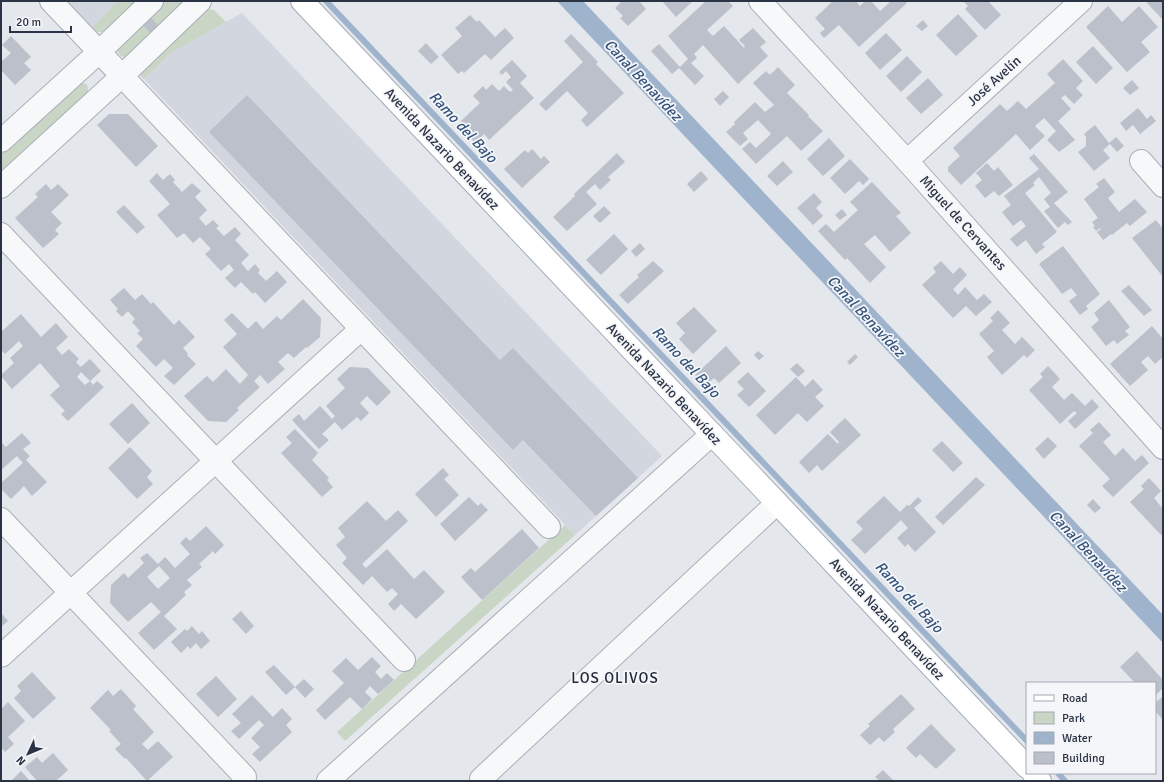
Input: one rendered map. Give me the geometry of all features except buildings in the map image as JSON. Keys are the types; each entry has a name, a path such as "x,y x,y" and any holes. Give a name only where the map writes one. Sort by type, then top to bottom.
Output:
{"main road":[{"name":"Avenida Nazario Benavídez","path":"302,1 1026,766"}],"street":[{"path":"51,1 549,527"},
{"path":"1,141 99,52 152,1"},
{"path":"1,187 122,76 200,1"},
{"name":"Miguel de Cervantes","path":"760,1 907,160 1163,448"},
{"name":"José Avelín","path":"907,160 1081,1"},
{"path":"1141,161 1163,186"},
{"path":"1,234 404,660"},
{"path":"1,656 361,328"},
{"path":"328,781 712,434"},
{"path":"481,779 777,503"},
{"path":"1,520 245,776"}],"shaded area":[{"path":"67,1 117,1 92,27"},
{"path":"242,13 662,456 575,535 144,79 171,53"}],"green space":[{"path":"117,1 137,1 102,32 97,32 92,27"},
{"path":"165,1 182,1 182,3 159,26 150,16"},
{"path":"207,9 214,10 226,22 171,53 144,79 140,72"},
{"path":"142,24 151,34 127,57 121,56 117,48"},
{"path":"83,83 87,85 88,92 1,171 1,154 79,84"},
{"path":"565,525 575,535 345,741 337,732"}],"water":[{"name":"Canal Benavídez","path":"557,1 583,1 1163,615 1163,643"}],"waterway":[{"name":"Ramo del Bajo","path":"326,1 1026,740"},
{"name":"Ramo del Bajo","path":"1059,774 1065,781"}],"district":[{"name":"LOS OLIVOS","path":"615,678"}]}
